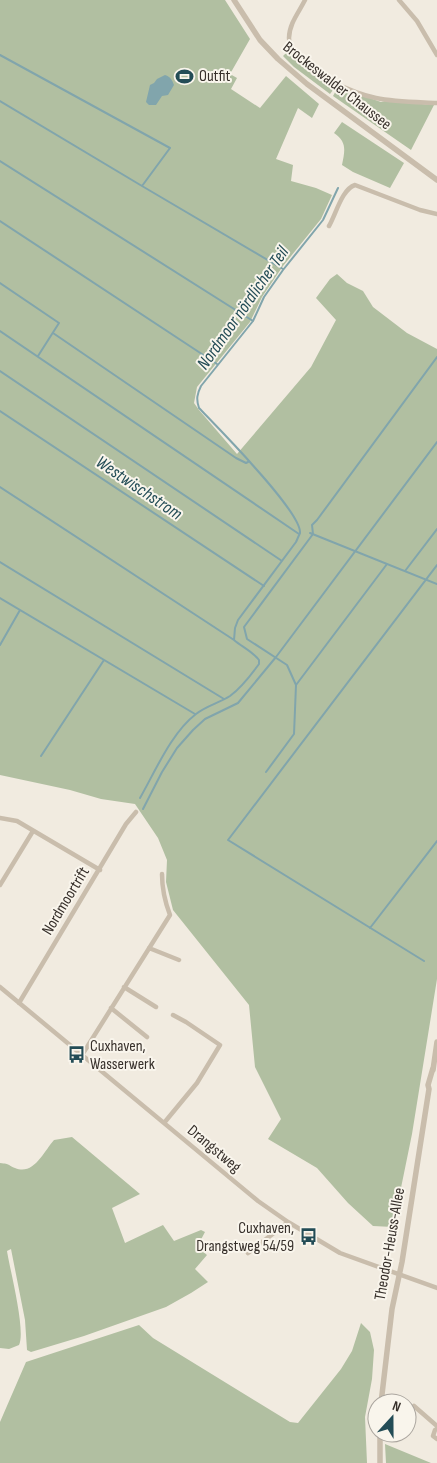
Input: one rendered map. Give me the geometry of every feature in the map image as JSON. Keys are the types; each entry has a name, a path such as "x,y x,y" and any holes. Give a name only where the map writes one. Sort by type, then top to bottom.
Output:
{"street":[{"name":"Brockeswalder Chaussee","path":"234,0 260,40 278,59 307,84 437,180"},
{"path":"305,0 290,28 289,37 290,47 303,64 338,85 376,98 437,103"},
{"path":"399,0 417,21 437,54"},
{"path":"329,226 347,190 355,185 420,210 437,214"},
{"name":"Nordmoortrift","path":"19,1003 126,824 136,812"},
{"path":"0,818 17,821 100,870"},
{"path":"0,885 33,831"},
{"path":"82,1055 170,915 167,908 162,874"},
{"path":"148,948 179,960"},
{"name":"Drangstweg","path":"0,987 258,1201 288,1222 340,1253 437,1288"},
{"path":"124,987 156,1007"},
{"path":"111,1008 147,1037"},
{"path":"164,1123 197,1082 220,1045 173,1015"},
{"name":"Theodor-Heuss-Allee","path":"382,1393 392,1309 402,1262 429,1081 434,1067 437,1042"},
{"path":"248,1253 288,1222"},
{"path":"417,1409 437,1427 433,1433 433,1436 437,1439"},
{"path":"380,1443 380,1463"}],"green space":[{"path":"0,0 225,0 250,39 230,74 237,78 231,89 260,108 286,76 319,104 312,118 298,108 276,159 293,165 291,181 332,195 321,219 283,266 262,297 250,322 197,387 194,403 237,454 311,367 336,320 316,298 330,279 337,274 347,283 363,291 373,307 407,333 437,349 437,979 412,1134 393,1227 373,1226 348,1203 317,1168 268,1139 281,1119 255,1067 249,1005 173,910 166,882 167,860 158,838 135,804 101,799 70,790 0,775"},
{"path":"289,50 301,65 336,86 330,94 294,67 283,56"},
{"path":"338,87 381,102 434,105 411,150 333,96"},
{"path":"342,122 404,163 390,188 353,172 342,165 344,155 343,143 334,133"},
{"path":"72,1137 140,1194 112,1208 125,1243 163,1225 174,1241 201,1230 205,1232 197,1247 207,1255 195,1269 208,1282 166,1307 84,1336 31,1352 27,1350 25,1320 11,1249 7,1251 17,1300 21,1338 19,1345 9,1349 0,1348 0,1163 22,1170 28,1169 38,1161 54,1140"},
{"path":"361,1323 370,1332 374,1350 372,1379 369,1393 367,1393 365,1417 367,1463 0,1463 0,1422 26,1362 139,1325 153,1338 290,1422 298,1423 341,1369 352,1351"},
{"path":"385,1444 431,1463 386,1463"}],"water":[{"path":"165,75 171,79 174,85 168,95 162,96 156,105 149,105 146,102 150,85"}],"waterway":[{"path":"0,55 170,148 142,186 283,269"},
{"path":"0,101 142,186"},
{"path":"0,161 253,321"},
{"name":"Nordmoor nördlicher Teil","path":"300,533 297,522 288,507 257,470 199,408 197,397 201,386 253,321 264,297 283,270 323,220 338,188"},
{"path":"0,221 217,364"},
{"path":"0,283 59,323 38,356"},
{"path":"0,331 299,534"},
{"path":"53,333 236,458 246,463 248,462"},
{"path":"266,772 294,734 296,685 287,665 247,639 244,627 313,534 312,525 437,357"},
{"path":"0,371 282,561"},
{"name":"Westwischstrom","path":"0,411 264,586"},
{"path":"143,809 177,748 205,719 238,703 276,657 437,442"},
{"path":"0,487 234,640"},
{"path":"405,571 437,529"},
{"path":"140,798 164,753 179,731 200,711 234,693 259,664 259,660 256,657 234,640 235,628 238,620 296,542 300,533"},
{"path":"310,533 437,584"},
{"path":"0,562 224,699"},
{"path":"296,685 387,564"},
{"path":"424,961 228,840 437,565"},
{"path":"0,598 195,714"},
{"path":"0,645 20,610"},
{"path":"41,756 104,660"},
{"path":"370,928 437,841"}],"place":[{"name":"Outfit","path":"185,76"},
{"name":"Cuxhaven, Wasserwerk","path":"76,1055"},
{"name":"Cuxhaven, Drangstweg 54/59","path":"308,1237"}]}
